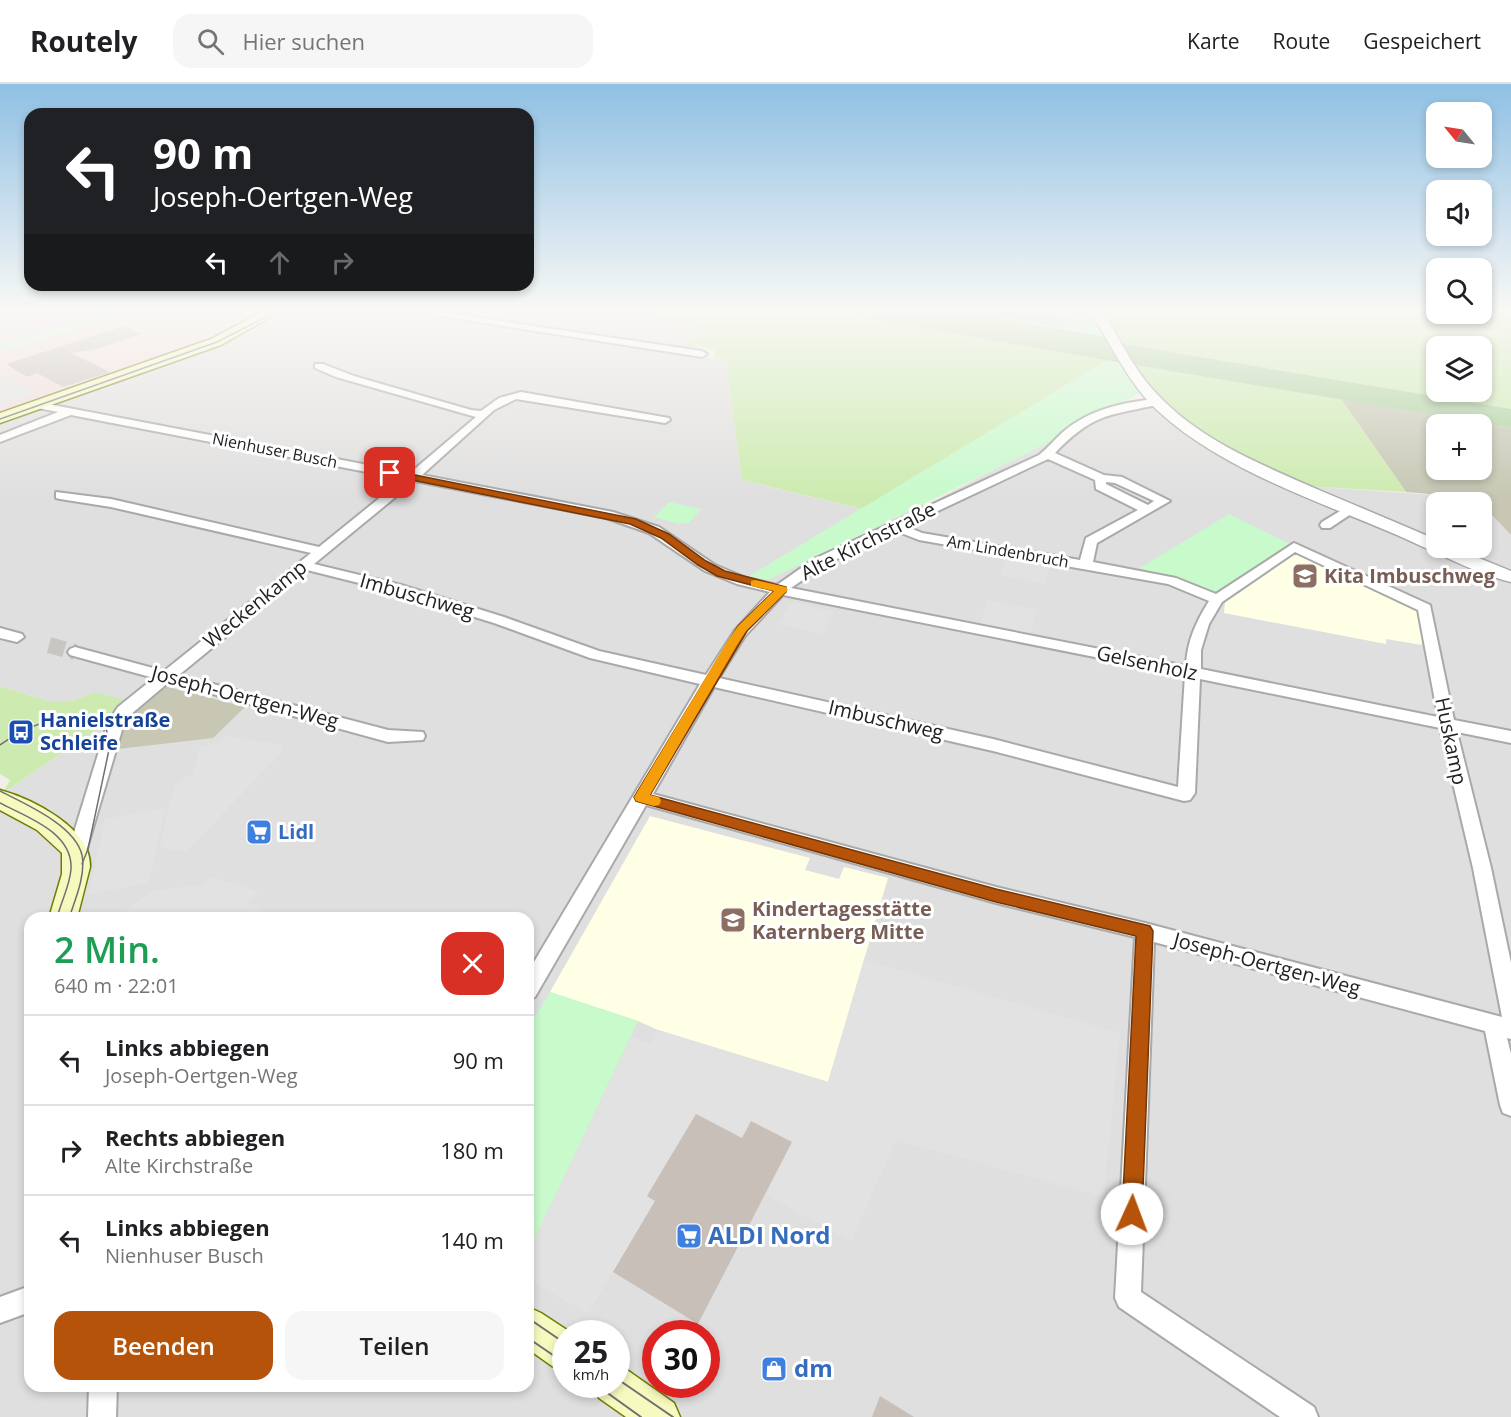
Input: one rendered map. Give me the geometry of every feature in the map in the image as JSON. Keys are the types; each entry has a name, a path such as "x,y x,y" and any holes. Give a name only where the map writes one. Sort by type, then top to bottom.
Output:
{"main road":[{"path":"0,418 133,371"},
{"path":"0,799 62,835 72,845 76,855 75,873 65,912"},
{"path":"534,1330 552,1342"},
{"path":"630,1396 660,1417"}],"street":[{"path":"329,371 405,392 464,412 481,414"},
{"path":"1134,371 1156,402 1191,430 1233,456 1426,541"},
{"name":"Weckenkamp","path":"76,855 119,717 166,676 413,477 477,422 481,414 511,396 521,395 666,420"},
{"name":"Alte Kirchstraße","path":"534,981 742,629 782,590 800,574 819,562 1047,454 1066,435 1092,417 1134,404 1156,402"},
{"name":"Nienhuser Busch","path":"37,405 633,521 665,536 721,574 782,590"},
{"path":"0,439 72,411"},
{"path":"1047,454 1101,478 1118,480 1164,501 1148,510 1100,486 1101,478"},
{"path":"60,495 111,504 320,551"},
{"path":"1326,525 1350,509"},
{"name":"Am Lindenbruch","path":"1086,565 1091,541 1148,510"},
{"name":"Am Lindenbruch","path":"896,526 905,532 920,536 1171,581 1217,599"},
{"name":"Imbuschweg","path":"303,566 406,592 499,620 595,655 993,745 1184,795 1186,793 1194,650 1202,624 1217,599 1294,547"},
{"name":"Huskamp","path":"1294,547 1425,608 1447,724 1482,868 1505,1022 1511,1105"},
{"path":"1465,558 1511,577"},
{"name":"Gelsenholz","path":"782,590 1511,737"},
{"path":"0,633 17,637"},
{"name":"Joseph-Oertgen-Weg","path":"75,652 388,736 417,736"},
{"name":"Joseph-Oertgen-Weg","path":"641,797 996,895 1505,1022"},
{"path":"1145,931 1128,1298 1304,1417"},
{"path":"0,1310 24,1301"},
{"path":"102,1417 103,1392"}],"shaded area":[{"path":"0,371 126,371 0,417"},
{"path":"148,371 727,371 742,480 860,509 882,496 927,505 1106,410 1155,403 1306,486 1426,494 1426,558 1492,558 1492,515 1511,535 1511,1417 664,1417 630,1394 630,1320 552,1320 552,1330 534,1325 534,912 66,912 81,861 2,794 101,726 95,692 72,701 48,701 0,686 0,424"},
{"path":"1,372 37,393 0,406"},
{"path":"1341,399 1429,414 1426,414 1426,480 1492,480 1492,425 1511,428 1511,535 1492,515 1492,492 1406,492"},
{"name":"Kita Imbuschweg","path":"1295,550 1420,610 1422,645 1386,639 1386,644 1224,613 1225,602"},
{"path":"1007,554 1050,563 1044,584 1000,575"},
{"path":"988,600 1037,610 1030,635 980,624"},
{"path":"791,602 833,612 822,634 779,624"},
{"path":"161,687 245,707 213,738 118,749 127,716"},
{"name":"Lidl","path":"225,736 282,745 280,754 186,852 160,847 174,785 181,783 183,778 193,775 199,748 218,743"},
{"path":"0,806 51,835 65,850 62,912 24,912 24,1392 534,1392 534,1334 552,1346 552,1398 628,1398 657,1417 0,1417"},
{"path":"165,808 149,882 88,895 105,819"},
{"name":"Kindertagesstätte Katernberg Mitte","path":"650,816 810,858 805,870 839,879 844,867 888,878 828,1082 658,1030 638,1021 550,992"},
{"name":"Lidl","path":"211,877 258,891 248,903 264,909 260,912 124,912 152,891 203,885"},
{"path":"864,960 1120,1033 1104,1197 896,1140 851,1241 766,1195 792,1142 752,1121 742,1138 696,1114 647,1196 655,1201 588,1314 534,1282 534,1240 631,1037 651,1044 658,1030 828,1082"}],"green space":[{"path":"727,371 1089,371 861,509 742,480"},
{"path":"1089,371 1127,371 1142,392 1050,442 789,570 767,580 749,576"},
{"path":"1135,371 1173,371 1341,399 1406,492 1306,486 1212,443 1161,401"},
{"path":"1172,371 1285,371 1426,395 1426,402 1469,402 1511,409 1511,428 1492,425 1492,414 1427,414"},
{"path":"1285,371 1426,371 1426,395"},
{"path":"1492,371 1511,371 1511,409 1469,402 1492,402"},
{"path":"669,502 701,509 689,523 679,524 654,517"},
{"path":"1229,514 1290,544 1216,596 1140,568"},
{"path":"0,686 48,701 72,701 95,692 129,701 101,726 2,794 10,780 0,774"},
{"path":"550,992 638,1021 534,1240 534,1018"}],"building":[{"path":"18,371 110,372 63,387 37,373 27,377"},
{"name":"ALDI Nord","path":"696,1114 742,1138 751,1121 792,1142 700,1320 691,1320 613,1272 655,1201 647,1196"},
{"path":"880,1396 914,1417 872,1417"}],"tunnel":[{"path":"49,645 75,652"}],"tram line":[{"path":"0,419 135,371"},
{"path":"0,745 25,730 52,720 79,719 106,728 110,745 88,849 83,862"},
{"path":"0,791 60,825 77,844 83,862"},
{"path":"0,803 46,827 64,845 70,856 69,881 59,912"},
{"path":"71,912 79,887 83,862"},
{"path":"534,1322 552,1334"},
{"path":"534,1342 552,1354"},
{"path":"630,1388 673,1417"},
{"path":"615,1398 641,1417"}],"slow traffic":[{"path":"654,801 641,797 731,645 753,617 782,590 755,584"}],"place":[{"name":"Kita Imbuschweg","path":"1305,576"},
{"name":"Hanielstraße Schleife","path":"21,732"},
{"name":"Lidl","path":"259,832"},
{"name":"Kindertagesstätte Katernberg Mitte","path":"733,920"},
{"name":"ALDI Nord","path":"689,1236"},
{"name":"dm","path":"774,1369"}],"route":[{"path":"390,473 633,521 665,536 721,574 782,590 753,617 731,645 641,797 996,895 1145,931 1132,1214"}]}
